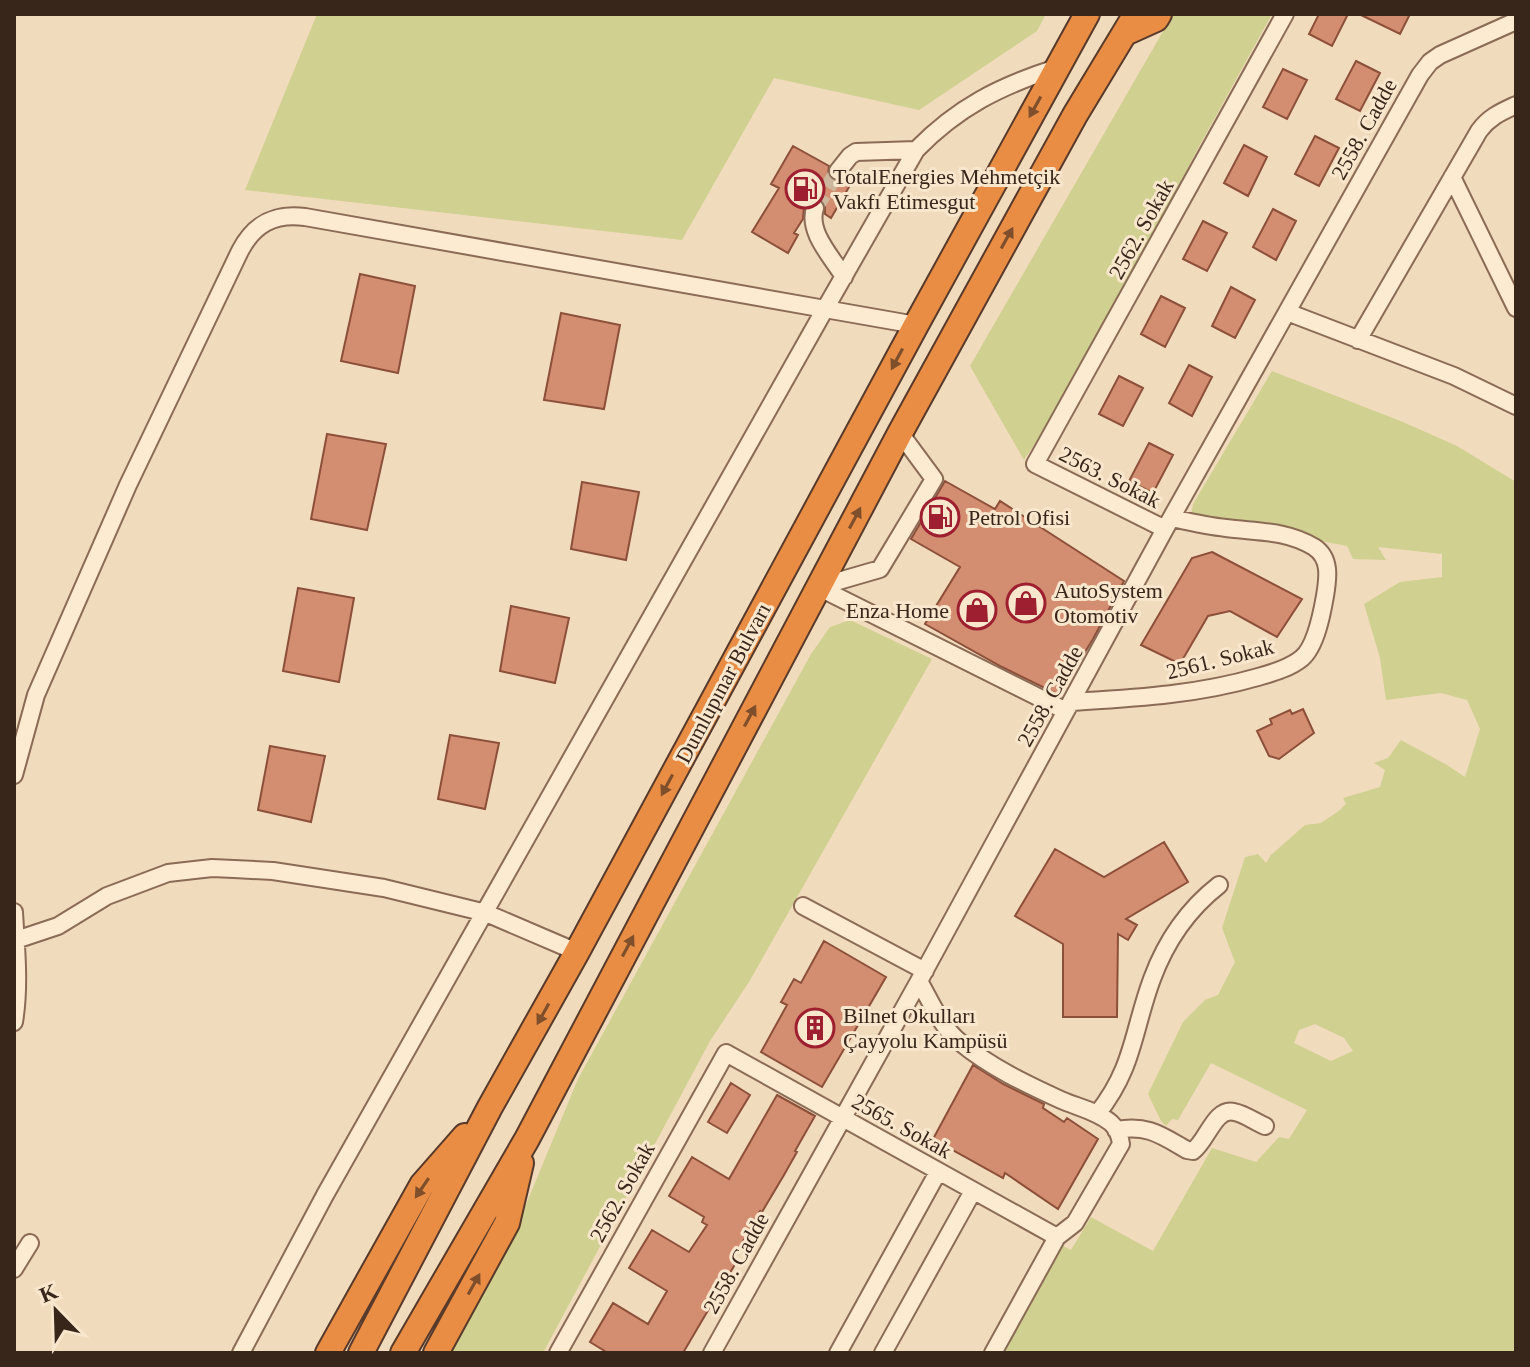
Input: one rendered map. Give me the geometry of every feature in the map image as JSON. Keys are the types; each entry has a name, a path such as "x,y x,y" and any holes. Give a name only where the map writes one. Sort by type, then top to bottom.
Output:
{"highway":[{"name":"Dumlupınar Bulvarı","path":"361,1353 490,1107 1087,14"},
{"name":"Dumlupınar Bulvarı","path":"407,1346 527,1139 900,433 1075,115 1130,23 1156,19 1159,14"},
{"path":"328,1353 422,1185 490,1107"},
{"path":"436,1353 507,1223 527,1139"}],"street":[{"name":"2562. Sokak","path":"1035,464 1285,14"},
{"name":"2558. Cadde","path":"712,1353 1423,70 1440,55 1516,21"},
{"path":"241,1353 325,1195 916,150 935,131 981,98 1056,68"},
{"path":"1358,340 1484,125 1496,114 1516,105"},
{"path":"838,171 856,152 916,150"},
{"path":"1452,177 1516,308"},
{"path":"815,208 812,217 814,228 844,277"},
{"path":"14,775 36,695 121,499 240,251 257,228 283,216 305,217 916,325"},
{"path":"1287,312 1454,376 1516,406"},
{"path":"818,587 880,569 934,479 900,433"},
{"name":"2563. Sokak","path":"1035,464 1169,524"},
{"name":"2561. Sokak","path":"1069,707 1208,689 1274,672 1302,658 1308,651 1321,615 1327,584 1327,563 1320,551 1281,533 1169,524"},
{"path":"818,587 1069,707"},
{"path":"16,940 58,926 107,896 127,888 168,873 212,868 273,871 384,888 486,913 577,952"},
{"path":"1097,1114 1112,1094 1128,1062 1151,980 1166,946 1183,919 1219,885"},
{"path":"803,906 922,976 949,1032 969,1049 1016,1079 1097,1114 1113,1124 1119,1134 1121,1144 1075,1223 1057,1237 993,1353"},
{"path":"14,912 17,993 14,1022"},
{"name":"2562. Sokak","path":"558,1353 726,1053"},
{"name":"2565. Sokak","path":"726,1053 1057,1237"},
{"path":"1116,1130 1132,1127 1148,1129 1193,1151 1199,1147 1219,1115 1226,1111 1265,1126"},
{"path":"838,1353 938,1172"},
{"path":"883,1353 973,1191"},
{"path":"14,1269 30,1243"}],"green space":[{"path":"317,14 1046,14 1037,31 919,110 774,78 682,240 245,190"},
{"path":"1173,14 1272,14 1196,152 1129,285 1068,394 1024,460 970,366"},
{"path":"1272,371 1457,446 1516,482 1516,1353 1001,1353 1059,1244 1071,1250 1091,1217 1153,1251 1212,1148 1256,1162 1279,1137 1289,1139 1307,1110 1211,1063 1178,1120 1172,1119 1166,1126 1148,1094 1183,1022 1205,1000 1218,995 1235,962 1222,928 1245,857 1258,854 1266,863 1305,825 1321,823 1340,810 1346,804 1343,798 1380,787 1385,770 1374,763 1388,758 1401,740 1465,777 1480,729 1467,700 1441,693 1386,700 1380,658 1364,604 1400,582 1442,577 1442,554 1378,547 1386,560 1353,559 1347,546 1191,516 1193,504","holes":["1315,1024 1344,1038 1353,1051 1331,1061 1294,1043 1299,1030"]},
{"path":"850,620 932,659 749,982 710,1041 543,1353 448,1353 520,1219 578,1079 811,654 830,627"}],"building":[{"path":"1319,14 1348,14 1332,46 1309,34"},
{"path":"1359,14 1410,14 1400,34"},
{"path":"1356,61 1380,73 1360,111 1336,99"},
{"path":"1283,69 1307,80 1287,119 1263,107"},
{"path":"1315,136 1339,148 1319,186 1295,174"},
{"path":"1244,145 1267,157 1248,196 1224,183"},
{"path":"793,146 829,166 828,174 832,180 841,181 848,177 853,180 831,218 825,214 821,199 807,200 803,219 794,233 798,235 788,253 752,232 779,188 771,184"},
{"path":"1273,209 1296,221 1276,260 1253,247"},
{"path":"1203,221 1227,233 1207,271 1183,259"},
{"path":"360,274 415,286 398,373 341,361"},
{"path":"1231,287 1255,300 1235,338 1212,326"},
{"path":"1161,296 1185,308 1165,347 1141,334"},
{"path":"561,313 620,325 604,409 544,400"},
{"path":"1189,365 1212,377 1192,416 1169,403"},
{"path":"1119,376 1143,388 1123,426 1099,414"},
{"path":"327,434 386,444 367,530 311,519"},
{"path":"1149,443 1173,455 1153,493 1129,481"},
{"name":"AutoSystem Otomotiv","path":"945,481 995,509 1000,501 1124,581 1059,695 925,624 960,567 911,539"},
{"path":"582,482 639,492 626,560 571,549"},
{"path":"1212,552 1302,599 1277,637 1230,611 1208,616 1180,664 1141,645 1192,558"},
{"path":"298,588 354,598 339,682 283,671"},
{"path":"511,606 569,618 555,683 500,671"},
{"path":"1303,709 1314,733 1279,759 1269,756 1257,731 1272,724 1270,719 1290,710 1292,714"},
{"path":"450,735 499,743 485,809 438,799"},
{"path":"270,746 325,756 311,822 258,810"},
{"path":"1164,842 1188,882 1126,919 1137,925 1128,940 1118,934 1117,1017 1063,1017 1063,944 1015,916 1055,849 1104,877"},
{"name":"Bilnet Okulları Çayyolu Kampüsü","path":"824,941 886,977 822,1087 761,1052 787,1005 781,1002 794,979 801,983"},
{"path":"973,1065 1044,1104 1043,1108 1064,1122 1067,1118 1098,1139 1058,1209 1005,1173 1003,1178 933,1139"},
{"path":"731,1083 750,1095 727,1133 708,1122"},
{"path":"777,1095 815,1116 784,1175 733,1259 737,1261 683,1353 608,1353 590,1342 613,1303 648,1324 667,1291 629,1268 652,1230 689,1252 707,1225 702,1222 704,1217 669,1196 692,1157 729,1179"}],"tunnel":[{"path":"815,208 838,171"}],"place":[{"name":"TotalEnergies Mehmetçik Vakfı Etimesgut","path":"805,189"},
{"name":"Petrol Ofisi","path":"940,517"},
{"name":"AutoSystem Otomotiv","path":"1026,603"},
{"name":"Enza Home","path":"977,610"},
{"name":"Bilnet Okulları Çayyolu Kampüsü","path":"815,1028"}]}
